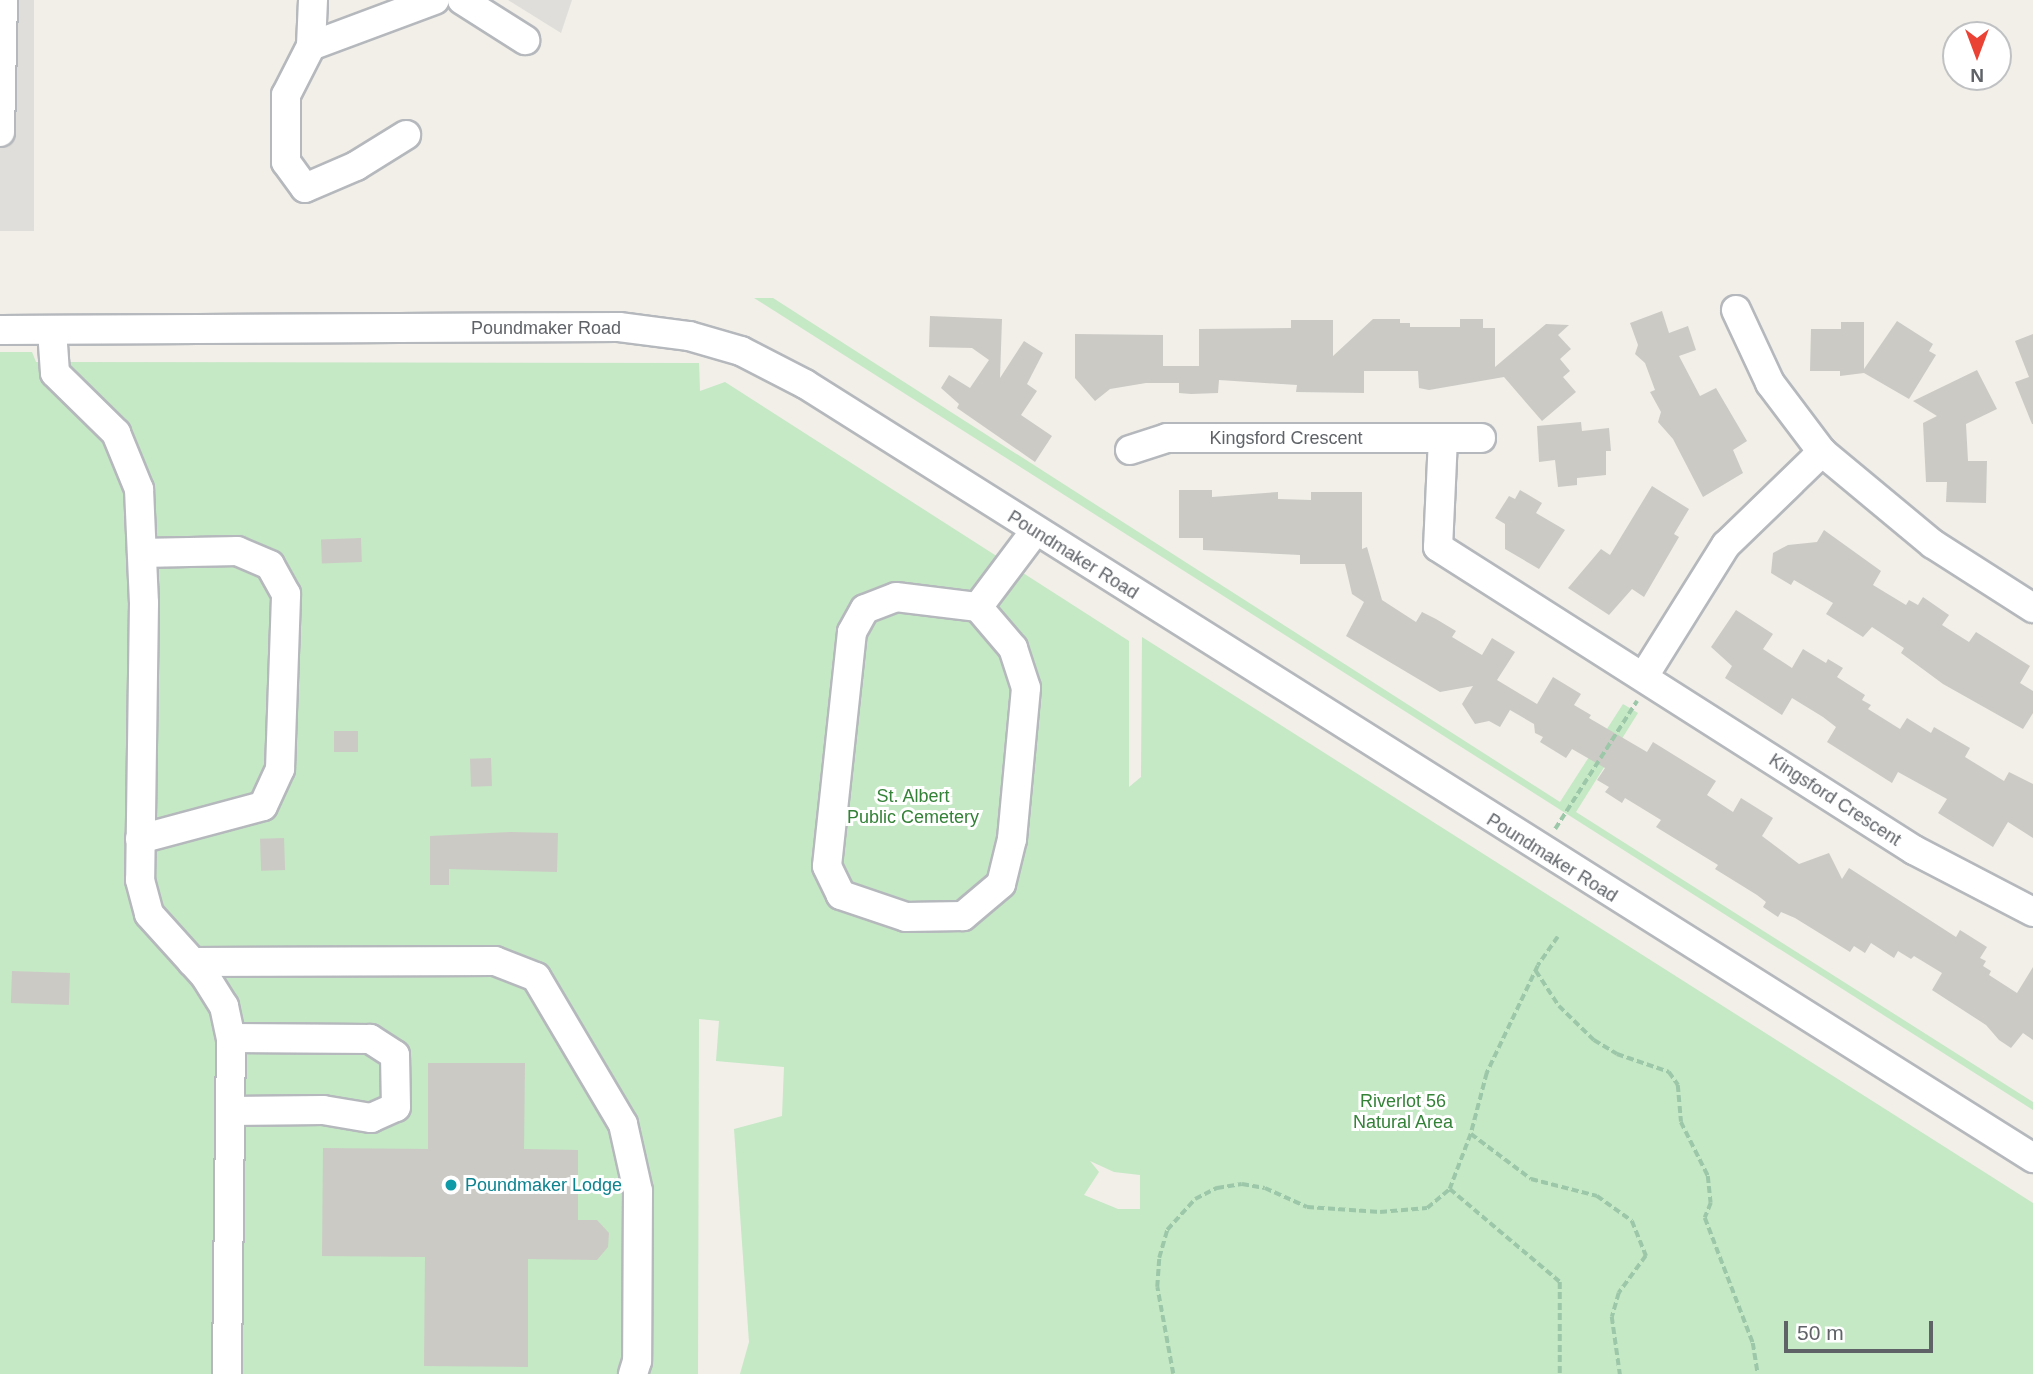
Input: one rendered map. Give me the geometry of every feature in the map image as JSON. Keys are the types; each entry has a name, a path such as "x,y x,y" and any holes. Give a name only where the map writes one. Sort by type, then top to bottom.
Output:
{"street":[{"path":"0,132 3,0"},
{"path":"313,0 311,46 286,95 286,162 305,188 356,166 406,135"},
{"path":"311,46 435,0"},
{"path":"462,0 525,40"},
{"path":"1736,310 1770,383 1822,452 1933,544 2033,608"},
{"name":"Poundmaker Road","path":"0,330 619,327 689,336 741,351 805,384 2033,1158"},
{"path":"52,330 55,373 116,433 139,489 142,553 140,880 149,914 192,962 224,1006 231,1038 228,1374"},
{"name":"Kingsford Crescent","path":"1130,450 1167,438 1481,438"},
{"name":"Kingsford Crescent","path":"1443,438 1438,547 1640,689 1914,850 2033,912"},
{"path":"1640,689 1726,545 1822,452"},
{"path":"978,607 1035,531"},
{"path":"140,839 263,806 280,769 286,594 270,565 237,551 142,553"},
{"path":"897,597 978,607 1013,648 1026,688 1012,839 1001,884 963,916 906,917 841,895 827,866 852,632 865,609 897,597"},
{"path":"192,962 495,961 536,977 623,1124 638,1191 637,1361 633,1374"},
{"path":"230,1111 323,1110 371,1118 396,1107 395,1055 370,1039 231,1038"}],"path":[{"path":"1569,807 1640,689"},
{"path":"1173,1374 1157,1287 1159,1258 1167,1230 1195,1199 1217,1188 1242,1184 1265,1188 1307,1207 1380,1212 1427,1208 1450,1189 1471,1134 1487,1073 1536,971 1558,937"},
{"path":"1536,971 1559,1006 1594,1040 1617,1054 1669,1072 1678,1085 1681,1122 1708,1177 1711,1203 1705,1218 1753,1343 1758,1374"},
{"path":"1471,1134 1531,1179 1597,1196 1621,1209 1637,1228 1646,1256 1619,1293 1612,1317 1620,1374"},
{"path":"1450,1189 1560,1282 1560,1374"}],"shaded area":[{"path":"0,0 34,0 34,231 0,231"},
{"path":"508,0 572,0 561,33"}],"green space":[{"path":"754,298 773,298 1560,802 1623,704 1638,713 1576,812 2033,1102 2033,1110"},
{"path":"0,352 32,352 36,362 699,363 700,391 725,382 1129,641 1129,787 1141,777 1142,637 2033,1203 2033,1374 740,1374 749,1342 734,1129 782,1116 784,1067 716,1061 719,1021 699,1019 698,1374 0,1374","holes":["1090,1161 1114,1172 1140,1175 1140,1209 1118,1209 1084,1195 1099,1172"]}],"building":[{"path":"1662,311 1669,333 1688,326 1696,350 1679,356 1700,396 1716,388 1747,441 1733,450 1743,473 1703,497 1673,439 1658,422 1661,412 1650,392 1655,390 1645,363 1635,354 1638,345 1630,323"},
{"path":"930,316 1002,319 1000,378 1024,341 1043,353 1027,384 1037,391 1021,415 1052,436 1035,462 957,408 959,404 941,388 949,375 970,388 989,360 972,348 929,347"},
{"path":"1373,319 1400,319 1400,323 1410,323 1410,327 1460,327 1460,319 1483,319 1483,328 1495,328 1495,367 1546,324 1569,325 1558,335 1571,349 1560,359 1570,371 1563,377 1576,392 1542,421 1504,377 1429,390 1419,388 1418,371 1364,371 1364,393 1296,392 1297,385 1219,380 1218,393 1191,394 1179,393 1179,383 1146,383 1110,389 1095,401 1075,378 1075,334 1163,335 1163,366 1199,366 1199,329 1291,328 1291,320 1333,320 1333,356"},
{"path":"1897,321 1933,344 1929,351 1936,355 1909,399 1864,373 1840,376 1840,371 1810,371 1811,329 1841,329 1841,322 1864,322 1864,369"},
{"path":"2033,334 2032,424 2015,382 2029,377 2015,341"},
{"path":"1977,370 1997,409 1966,424 1968,461 1987,461 1986,503 1946,502 1947,482 1926,482 1923,423 1937,416 1913,401"},
{"path":"1581,422 1582,431 1609,428 1611,451 1606,451 1606,475 1577,478 1577,485 1558,487 1555,460 1539,462 1537,426"},
{"path":"1652,486 1689,509 1674,534 1679,537 1644,597 1632,589 1609,615 1568,588 1601,549 1610,555"},
{"path":"1179,490 1212,490 1212,497 1278,492 1278,499 1311,500 1311,492 1362,492 1362,549 1367,547 1382,600 1416,622 1422,612 1436,619 1456,631 1452,637 1482,655 1492,638 1515,652 1497,680 1537,704 1553,677 1581,694 1574,705 1591,715 1589,718 1647,752 1653,742 1716,781 1707,795 1733,812 1741,798 1773,818 1762,836 1799,864 1829,853 1842,879 1849,868 1956,937 1960,930 1987,947 1980,958 1986,961 1983,966 1991,971 1989,975 2017,993 2033,967 2033,1040 2023,1033 2011,1048 1999,1040 1986,1025 1932,990 1942,973 1914,956 1911,959 1898,951 1894,958 1871,943 1865,953 1854,946 1850,952 1795,918 1781,912 1778,917 1763,907 1766,902 1757,895 1715,869 1718,865 1656,827 1661,820 1625,798 1622,803 1605,792 1609,787 1597,780 1605,768 1572,749 1566,758 1540,742 1543,737 1535,733 1534,724 1510,710 1500,727 1489,721 1475,724 1462,704 1473,686 1440,692 1346,636 1364,602 1352,594 1345,564 1300,564 1300,555 1203,550 1203,538 1179,538"},
{"path":"1520,490 1542,503 1536,513 1565,530 1539,569 1505,549 1505,524 1495,518 1509,496 1515,499"},
{"path":"1824,530 1881,571 1873,585 1906,605 1909,600 1918,605 1923,597 1949,615 1942,625 1969,642 1976,632 2030,666 2020,683 2033,691 2033,713 2023,729 1943,684 1901,653 1904,648 1872,627 1863,637 1826,614 1833,603 1794,580 1791,585 1771,573 1773,553 1788,545 1817,542"},
{"path":"361,538 362,562 322,563 321,539"},
{"path":"1736,610 1773,634 1763,649 1792,668 1803,649 1826,663 1828,659 1843,668 1837,677 1865,695 1862,700 1871,705 1868,709 1900,729 1907,718 1931,733 1934,727 1970,748 1965,757 2004,781 2009,772 2033,784 2033,838 2008,822 1993,847 1938,813 1947,799 1898,772 1892,783 1827,742 1836,727 1823,717 1792,698 1782,715 1725,678 1732,666 1711,647"},
{"path":"334,731 358,731 358,752 334,752"},
{"path":"491,758 492,786 471,787 470,759"},
{"path":"510,832 558,833 557,872 449,869 449,885 430,885 430,836"},
{"path":"284,838 285,870 261,871 260,839"},
{"path":"12,971 70,973 69,1005 11,1003"},
{"name":"Poundmaker Lodge","path":"428,1063 525,1063 524,1149 578,1150 578,1220 597,1220 609,1233 608,1247 597,1260 528,1259 528,1367 424,1366 425,1257 322,1256 323,1148 428,1149"}],"place":[{"name":"Poundmaker Lodge","path":"451,1185"}],"park label":[{"name":"St. Albert Public Cemetery","path":"913,807"},
{"name":"Riverlot 56 Natural Area","path":"1403,1112"}]}
